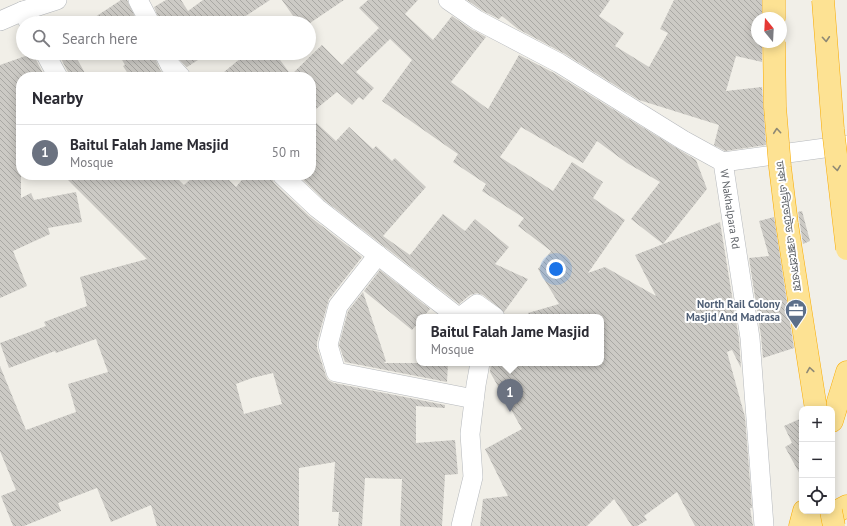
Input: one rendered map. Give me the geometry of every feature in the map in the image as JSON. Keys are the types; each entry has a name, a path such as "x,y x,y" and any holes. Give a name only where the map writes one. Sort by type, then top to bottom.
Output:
{"highway":[{"path":"774,0 774,12"},
{"path":"823,0 833,129 847,249"},
{"name":"ঢাকা এলিভেটেড এক্সপ্রেসওয়ে","path":"774,48 775,107 780,167 787,224 816,406"},
{"path":"835,411 847,372"},
{"path":"814,526 847,506"},
{"path":"800,526 803,514"},
{"path":"832,514 834,526"}],"street":[{"path":"28,16 58,0"},
{"path":"138,0 146,16"},
{"name":"W Nakhalpara Rd","path":"448,0 477,20 559,63 683,140 722,162 750,338 764,526"},
{"path":"0,21 16,19"},
{"path":"49,60 55,72"},
{"path":"168,60 176,72"},
{"path":"722,162 847,145"},
{"path":"287,180 317,208 455,314"},
{"path":"378,255 338,306 328,345 336,372 474,399"},
{"path":"463,314 477,304 491,314"},
{"path":"461,526 473,477 470,434 480,366"}],"building":[{"path":"121,0 127,0 135,16 97,16"},
{"path":"166,0 181,0 188,11 203,0 270,0 246,16 158,16 154,7"},
{"path":"282,0 344,0 316,19 316,16 293,16"},
{"path":"368,0 418,0 405,14 433,40 452,16 486,37 451,82 488,109 519,55 554,73 696,160 707,189 663,244 631,219 660,182 627,163 597,141 583,163 521,127 500,157 553,191 572,162 603,182 593,198 625,220 588,273 605,267 656,296 635,255 720,222 739,339 741,368 732,350 727,352 745,417 752,508 750,508 753,526 695,526 677,492 644,516 647,520 637,526 632,526 614,499 587,526 480,526 483,499 508,496 485,449 522,429 490,372 491,366 604,366 604,314 528,314 559,304 538,269 551,251 518,226 524,218 482,191 486,184 453,162 458,154 382,101 412,60 390,39 356,72 374,88 363,100 359,97 352,105 337,92 316,109 316,72 294,72 306,60 316,60 316,51 322,45 342,65 379,28 359,8"},
{"path":"467,0 610,0 599,16 624,33 615,46 649,67 668,33 660,29 674,0 762,0 762,12 751,12 751,48 762,48 762,62 736,56 726,91 762,87 766,145 725,151 714,145 719,125 639,100 565,54 518,29 502,16 499,19 483,11"},
{"path":"16,59 36,60 42,72 16,72 16,180 21,180 21,198 31,193 34,200 76,192 82,222 48,228 50,234 13,251 27,286 0,298 0,65"},
{"path":"62,60 78,60 84,72 68,72"},
{"path":"122,60 156,60 162,72 127,72 123,66 125,65"},
{"path":"180,60 198,60 187,67"},
{"path":"239,60 280,60 289,72 224,72"},
{"path":"316,123 336,141 349,127 373,149 376,146 392,161 395,158 426,187 383,236 410,255 443,214 465,231 475,219 509,247 495,264 528,279 504,312 483,295 477,293 470,295 459,304 324,200 303,180 316,180"},
{"path":"68,180 179,180 184,185 190,180 229,180 236,187 242,180 272,180 309,216 362,257 329,299 317,342 317,348 328,380 334,383 445,405 445,408 416,406 416,443 455,440 458,474 445,475 442,526 400,526 402,479 365,478 362,526 338,526 339,512 332,512 335,462 299,468 299,526 157,526 151,505 111,522 97,488 58,503 61,511 24,526 13,526 1,496 16,490 0,451 0,366 26,430 76,412 68,384 108,372 96,339 56,353 55,351 9,368 0,343 46,326 44,322 87,306 80,277 147,259","holes":["273,373 282,404 244,414 236,384"]},
{"path":"802,211 810,241 803,244 798,212"},
{"path":"774,217 794,348 763,358 749,258 769,256 759,221"},
{"path":"380,270 430,309 426,314 416,314 416,325 412,330 364,291"},
{"path":"363,292 386,361 384,363 416,363 416,366 448,366 447,382 345,362 339,345 348,311"},
{"path":"799,419 799,473 785,447 792,443 784,426"}],"place":[{"name":"North Rail Colony Masjid And Madrasa","path":"796,330"},
{"name":"Baitul Falah Jame Masjid","path":"510,412"}]}
